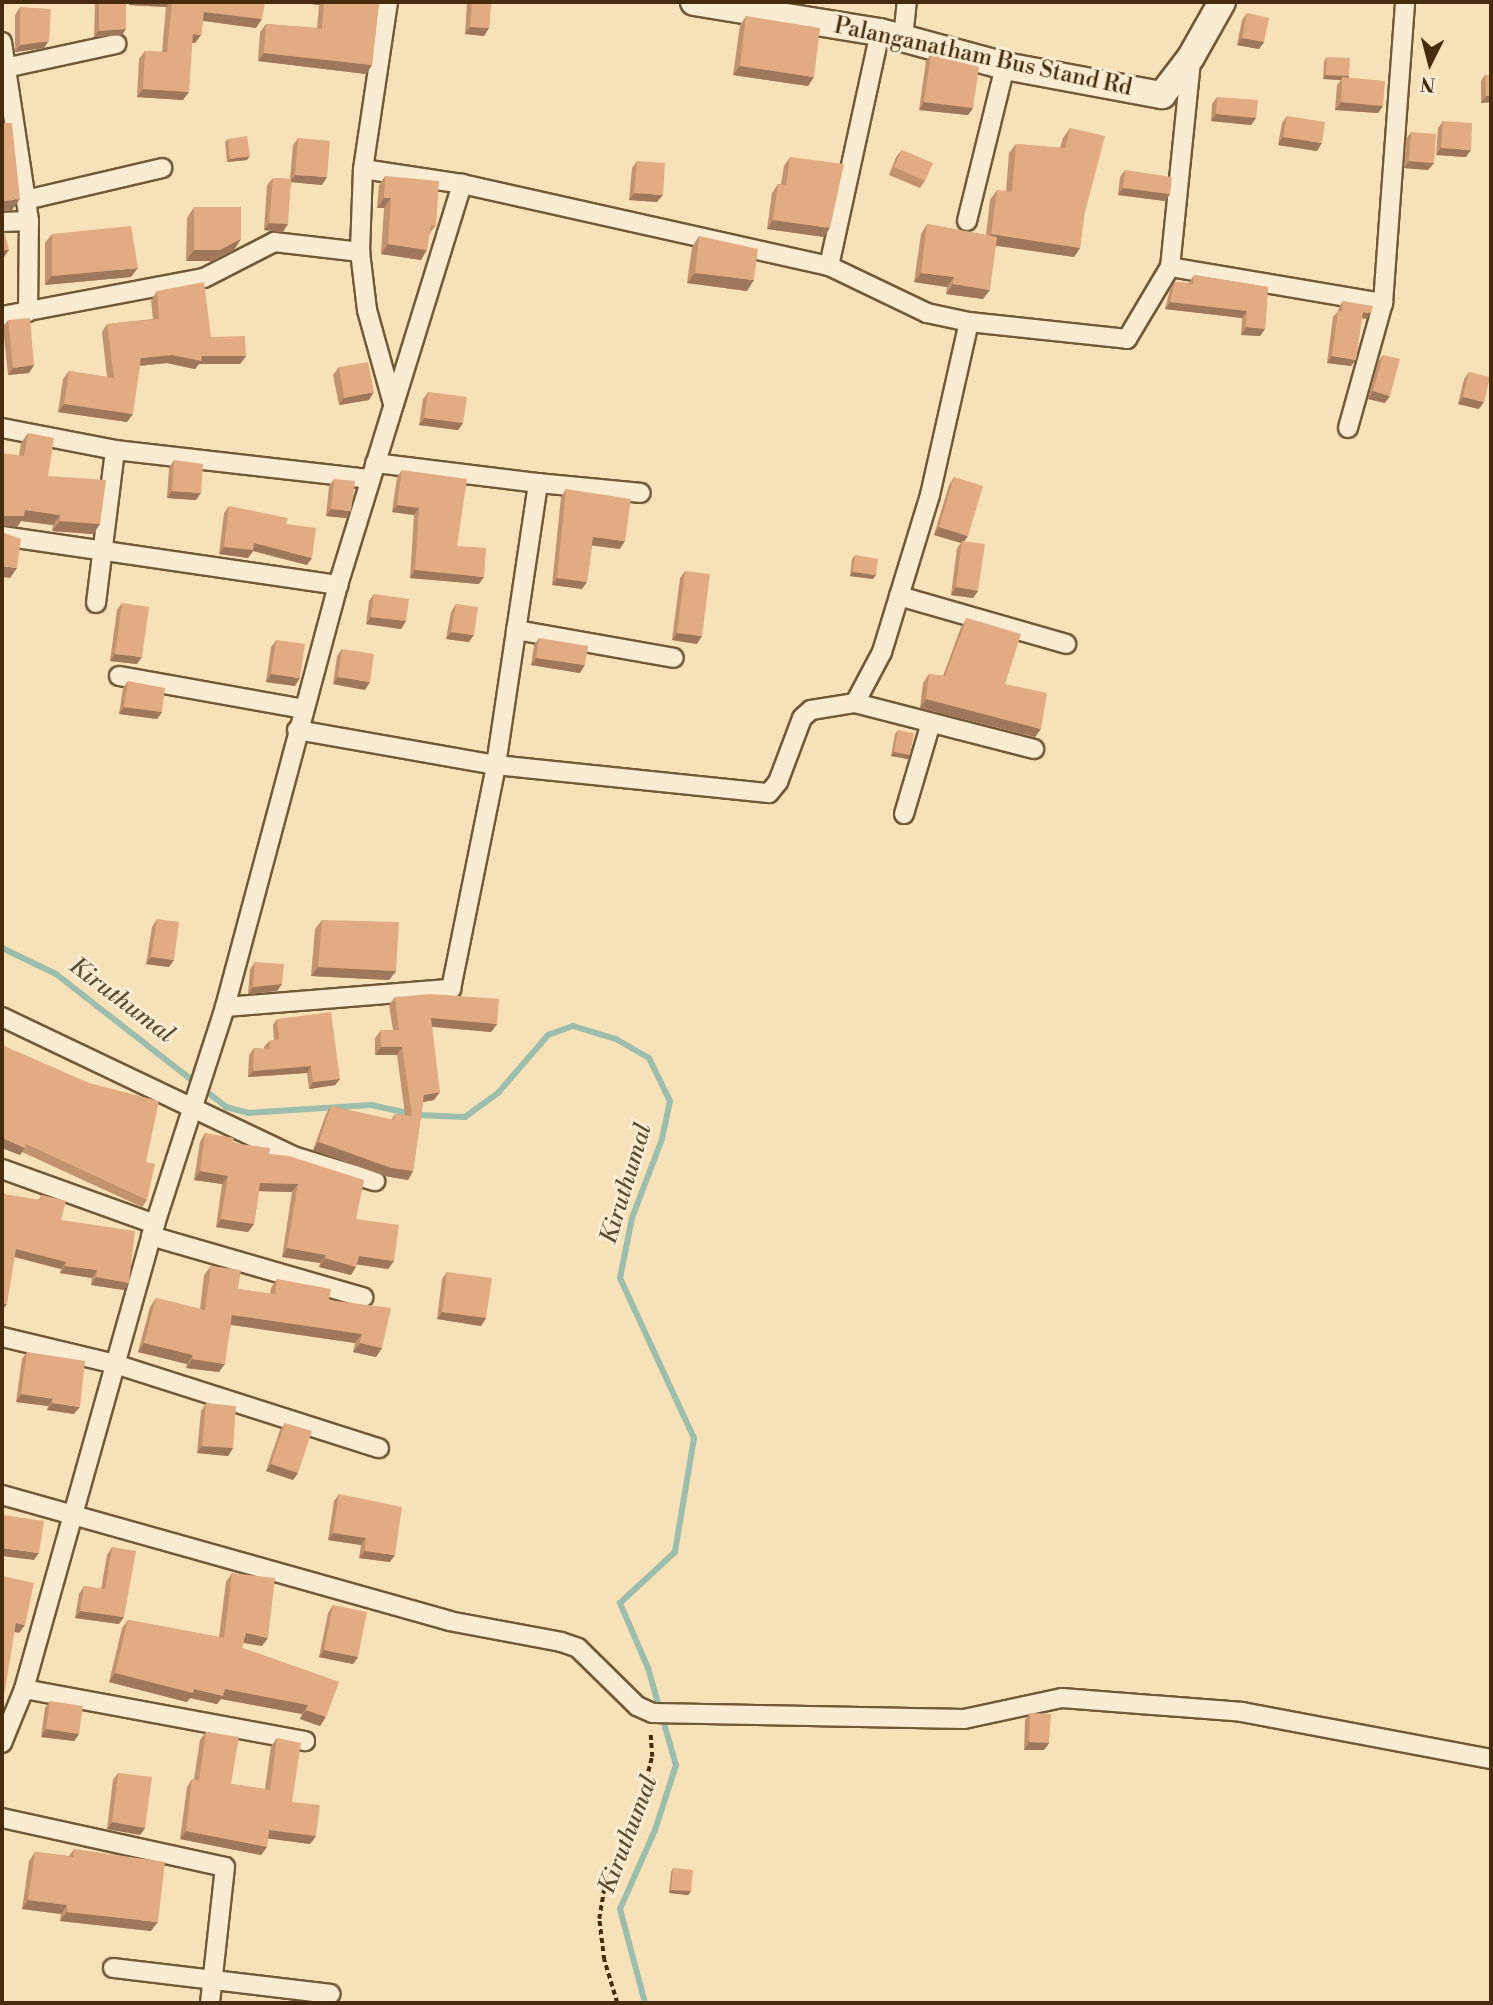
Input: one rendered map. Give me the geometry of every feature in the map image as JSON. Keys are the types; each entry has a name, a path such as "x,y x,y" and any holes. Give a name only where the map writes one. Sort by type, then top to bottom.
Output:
{"street":[{"path":"388,2 363,169 360,252 367,310 393,404"},
{"name":"Palanganatham Bus Stand Rd","path":"694,2 892,35 1005,66 1162,95 1191,57 1222,2"},
{"path":"829,266 892,35 907,2"},
{"path":"1348,428 1383,303 1405,2"},
{"path":"2,42 29,221 28,313"},
{"path":"5,68 116,44"},
{"path":"363,169 462,184 829,266 904,304 969,322 1127,339 1170,267 1191,57"},
{"path":"967,221 1005,66"},
{"path":"26,200 162,168"},
{"path":"2,1743 24,1689 153,1230 213,1037 225,1007 338,585 462,184"},
{"path":"2,222 29,221"},
{"path":"2,316 204,278 274,242 360,252"},
{"path":"1170,267 1383,303"},
{"path":"855,703 882,652 930,495 969,322"},
{"path":"2,428 115,450 641,493"},
{"path":"96,603 105,548 115,450"},
{"path":"225,1007 451,989 496,765 538,483"},
{"path":"2,536 105,548 338,585"},
{"path":"899,596 1066,644"},
{"path":"516,630 674,658"},
{"path":"119,676 304,709"},
{"path":"298,730 496,765 769,793 778,782 802,718 811,710 855,703 1034,749"},
{"path":"904,814 931,723"},
{"path":"2,1017 193,1102 293,1156 375,1181"},
{"path":"2,1169 153,1230 363,1297"},
{"path":"2,1337 115,1364 379,1447"},
{"path":"2,1495 449,1621 561,1642 578,1648 648,1711 964,1719 1062,1698 1242,1712 1491,1759"},
{"path":"24,1689 305,1741"},
{"path":"2,1818 225,1867 210,2003"},
{"path":"113,1968 330,1994"}],"path":[{"path":"617,2003 604,1960 599,1919 606,1877 644,1788 652,1757 648,1711"}],"building":[{"path":"99,2 126,2 126,29 99,31"},
{"path":"172,2 265,2 262,19 204,12 201,35 193,34 189,92 143,89 145,51 167,52"},
{"path":"324,2 379,2 372,65 264,53 266,24 322,29"},
{"path":"472,2 491,2 489,28 470,27"},
{"path":"20,7 51,9 49,41 20,45"},
{"path":"1247,13 1269,18 1264,42 1242,38"},
{"path":"746,16 820,28 814,77 740,66"},
{"path":"931,54 979,67 973,108 924,102"},
{"path":"1327,57 1350,58 1349,76 1326,75"},
{"path":"1485,75 1491,75 1491,96 1486,96"},
{"path":"1342,77 1385,81 1383,106 1341,102"},
{"path":"1217,97 1258,100 1256,118 1216,114"},
{"path":"2,115 3,123 12,123 20,199 4,201 2,205"},
{"path":"1287,116 1325,122 1322,143 1283,137"},
{"path":"1443,121 1472,123 1471,150 1441,148"},
{"path":"1070,128 1105,136 1084,216 1080,248 991,234 997,190 1012,192 1016,144 1065,148"},
{"path":"1411,132 1436,134 1434,163 1409,161"},
{"path":"247,136 250,156 230,159 228,139"},
{"path":"298,138 330,141 327,177 295,175"},
{"path":"902,150 933,163 925,181 894,167"},
{"path":"790,157 844,164 830,228 773,220 778,184 786,185"},
{"path":"637,161 665,163 663,195 634,193"},
{"path":"1125,170 1172,177 1170,194 1123,188"},
{"path":"385,176 439,181 436,225 431,225 427,250 388,244 391,198 384,198"},
{"path":"273,178 291,179 288,224 269,223"},
{"path":"194,207 241,207 241,239 220,250 194,250"},
{"path":"2,223 9,250 2,250"},
{"path":"927,224 997,237 990,290 953,284 954,277 921,273"},
{"path":"131,226 138,268 52,276 52,234"},
{"path":"699,236 758,249 754,280 695,273"},
{"path":"1194,275 1268,287 1265,329 1246,327 1247,311 1170,302 1175,282 1193,284"},
{"path":"204,282 211,337 245,336 246,356 202,356 201,361 172,355 141,358 133,414 64,404 69,371 114,378 107,324 159,319 157,291"},
{"path":"1343,301 1373,306 1371,313 1363,312 1356,360 1332,356 1338,311 1342,312"},
{"path":"30,318 34,365 13,368 8,320"},
{"path":"1383,355 1400,359 1390,396 1373,391"},
{"path":"368,362 374,392 344,398 339,367"},
{"path":"1469,372 1490,377 1484,402 1463,397"},
{"path":"428,392 467,397 463,423 424,418"},
{"path":"28,433 54,438 48,476 106,480 100,524 60,521 60,515 25,510 24,516 4,516 2,523 2,453 24,456"},
{"path":"174,460 203,464 201,493 172,491"},
{"path":"402,470 467,479 457,546 486,548 484,577 415,570 419,508 397,505"},
{"path":"954,477 983,486 968,536 939,527"},
{"path":"334,479 355,481 351,511 331,509"},
{"path":"566,489 631,499 625,541 593,537 587,582 557,578"},
{"path":"229,506 288,518 286,524 316,528 312,558 254,543 253,550 224,547"},
{"path":"2,532 21,539 17,568 2,566"},
{"path":"962,541 985,544 978,591 956,587"},
{"path":"855,555 878,559 876,575 853,572"},
{"path":"685,571 710,574 702,636 677,633"},
{"path":"374,594 409,599 406,621 371,617"},
{"path":"122,603 149,607 142,657 115,654"},
{"path":"456,604 478,607 474,635 451,632"},
{"path":"967,618 1021,634 1005,684 1047,693 1041,729 926,699 929,674 945,676"},
{"path":"539,638 588,646 585,665 536,658"},
{"path":"276,640 305,644 300,678 271,674"},
{"path":"342,649 374,654 370,682 338,677"},
{"path":"128,681 165,688 162,712 124,707"},
{"path":"898,730 914,733 910,755 894,752"},
{"path":"157,919 179,922 174,960 151,957"},
{"path":"322,920 399,922 396,971 318,967"},
{"path":"255,962 284,964 282,984 253,987"},
{"path":"431,994 499,999 497,1024 431,1018 440,1092 424,1095 413,1171 391,1168 319,1142 331,1106 394,1120 395,1114 412,1116 402,1047 381,1047 381,1030 399,1030 395,997"},
{"path":"331,1012 340,1079 313,1082 311,1066 253,1071 254,1048 270,1049 269,1041 279,1039 277,1019"},
{"path":"2,1045 89,1083 159,1101 146,1162 155,1164 147,1200 26,1144 25,1148 2,1138"},
{"path":"205,1133 234,1138 233,1143 270,1148 269,1154 289,1156 364,1180 356,1219 399,1225 394,1261 359,1256 356,1267 325,1258 326,1255 287,1248 298,1184 260,1183 254,1224 221,1219 228,1176 200,1171"},
{"path":"2,1194 40,1200 42,1195 66,1201 61,1220 135,1231 129,1283 96,1277 97,1270 65,1266 66,1262 16,1249 7,1304 2,1303"},
{"path":"211,1266 241,1270 238,1289 275,1294 277,1279 331,1289 329,1300 391,1308 382,1348 360,1343 362,1334 232,1315 225,1364 192,1359 193,1355 144,1343 156,1298 205,1310"},
{"path":"447,1272 492,1278 486,1318 442,1312"},
{"path":"27,1352 85,1361 80,1407 52,1403 53,1399 21,1394"},
{"path":"206,1403 236,1406 233,1448 202,1446"},
{"path":"285,1423 312,1431 298,1473 271,1464"},
{"path":"339,1494 402,1507 395,1555 365,1551 366,1538 333,1533"},
{"path":"2,1515 44,1521 39,1553 2,1548"},
{"path":"112,1547 136,1551 124,1617 80,1611 84,1586 105,1589"},
{"path":"232,1573 275,1578 268,1638 246,1633 242,1648 339,1682 326,1717 306,1710 308,1705 225,1689 223,1696 194,1689 193,1693 115,1673 128,1620 224,1638"},
{"path":"2,1576 34,1583 25,1625 16,1623 2,1708"},
{"path":"333,1605 367,1612 358,1657 324,1650"},
{"path":"50,1701 83,1706 79,1734 46,1729"},
{"path":"1030,1713 1051,1714 1049,1743 1029,1742"},
{"path":"206,1732 239,1737 231,1784 270,1790 277,1738 301,1743 292,1802 320,1805 316,1836 269,1830 267,1847 186,1831 192,1779 199,1780"},
{"path":"118,1773 152,1777 145,1828 112,1822"},
{"path":"74,1849 165,1862 158,1922 67,1912 67,1905 28,1900 35,1852 73,1857"},
{"path":"673,1868 693,1870 691,1891 671,1890"}],"waterway":[{"name":"Kiruthumal","path":"2,948 56,974 226,1107 248,1113 371,1105 417,1115 465,1117 498,1093 548,1035 573,1026 616,1039 649,1058 670,1101 662,1139 632,1218 620,1278 694,1438 675,1552 620,1603 648,1668 676,1765 655,1830 620,1909 645,2003"}]}
